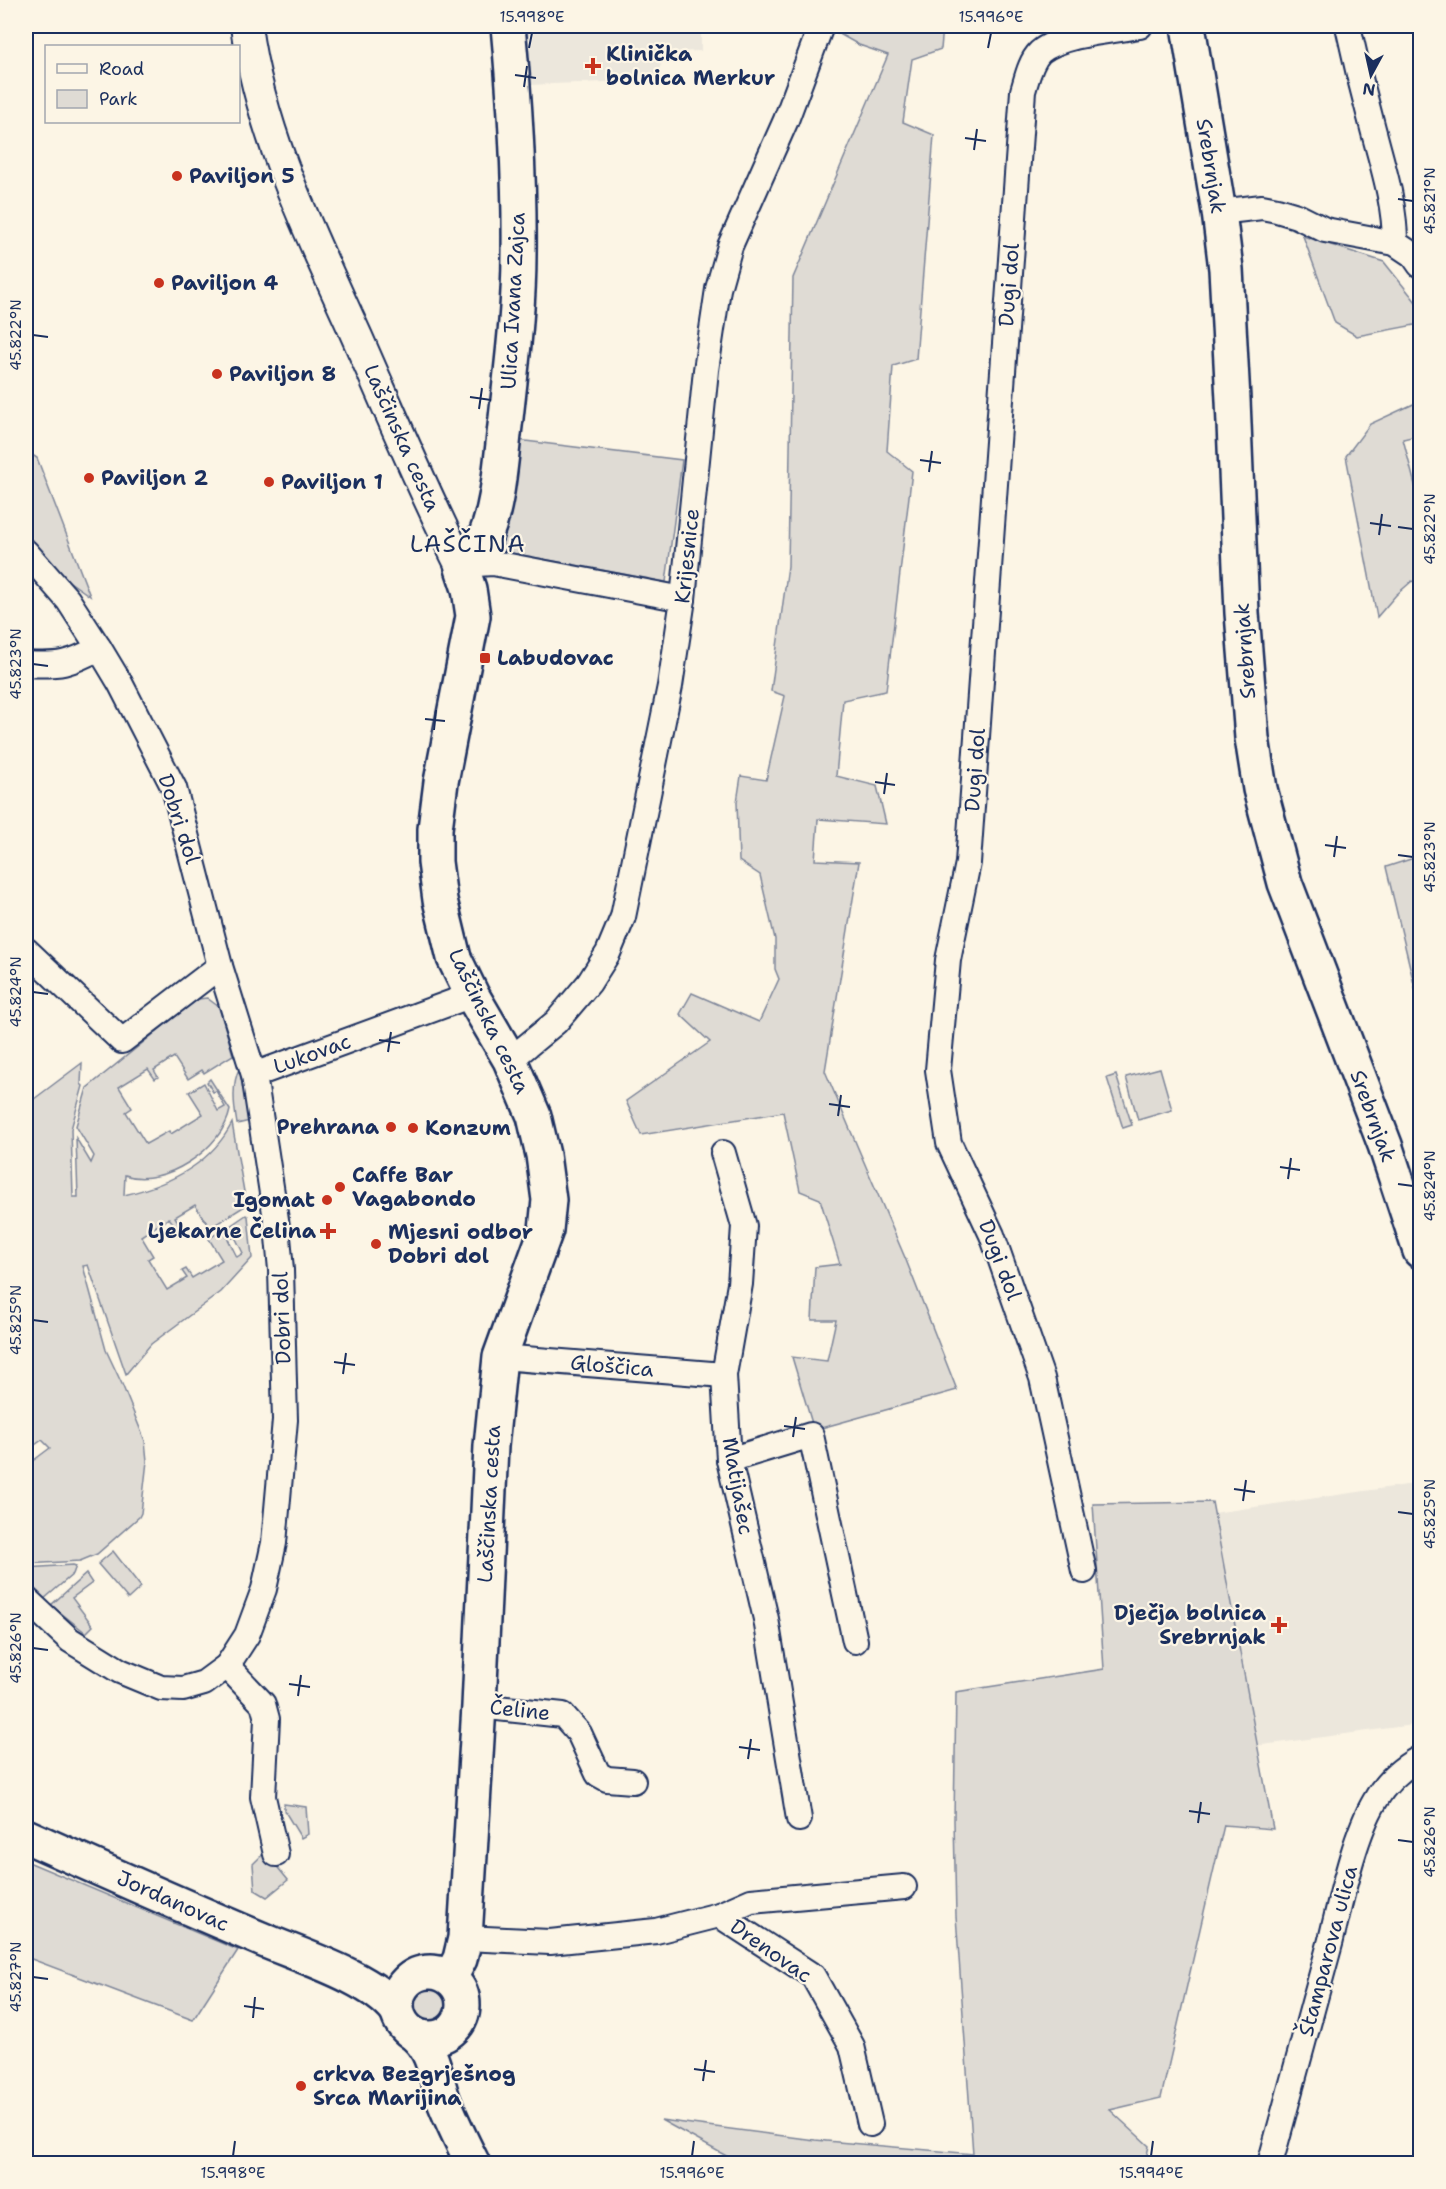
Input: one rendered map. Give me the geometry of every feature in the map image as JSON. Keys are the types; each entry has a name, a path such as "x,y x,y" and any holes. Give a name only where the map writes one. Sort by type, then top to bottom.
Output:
{"main road":[{"name":"Ulica Ivana Zajca","path":"462,568 481,544 490,522 515,337 519,274 519,208 515,100 508,26"},
{"name":"Srebrnjak","path":"1188,26 1226,269 1245,672 1260,789 1286,883 1385,1145 1420,1251"},
{"name":"Laščinska cesta","path":"450,1978 460,1959 465,1938 491,1446 500,1357 546,1230 549,1200 543,1155 534,1116 510,1060 472,995 454,958 447,934 435,862 435,829 441,782 473,616 470,589 462,568"},
{"name":"Jordanovac","path":"26,1836 262,1940 321,1962 388,1979 410,1978"},
{"name":"Jordanovac","path":"321,1962 386,1998 407,2024"},
{"path":"454,2124 448,2064 449,2045 461,2016 463,1998 460,1990 450,1978 437,1972 428,1972 410,1978 399,1994 407,2024 431,2056 439,2089 454,2124 472,2163"},
{"path":"407,2024 435,2038 455,2028"}],"street":[{"name":"Laščinska cesta","path":"246,26 262,100 289,185 462,568"},
{"name":"Krijesnice","path":"510,1060 556,1022 589,983 608,953 623,917 670,686 683,599 706,370 718,290 730,246 786,120 820,26"},
{"name":"Dugi dol","path":"1084,1571 1042,1378 992,1235 949,1143 938,1070 948,960 968,863 1023,91 1031,65 1040,53 1059,41 1140,26"},
{"path":"1348,26 1365,102 1391,198 1395,222 1395,243"},
{"path":"1219,213 1262,207 1277,210 1297,216 1324,230 1395,243 1413,255 1420,265"},
{"name":"Dobri dol","path":"26,552 68,600 99,648 120,683 174,788 220,966 254,1075 277,1226 285,1420 274,1543 264,1589 247,1635 226,1666 204,1683 183,1689 162,1688 120,1671 70,1640 26,1599"},
{"path":"462,568 493,563 683,599"},
{"path":"26,663 48,665 75,662 99,648"},
{"path":"26,950 122,1041 220,966"},
{"name":"Lukovac","path":"254,1075 472,995"},
{"name":"Matijašec","path":"723,1153 744,1226 740,1284 724,1376 729,1460 766,1619 799,1819"},
{"name":"Gloščica","path":"500,1357 724,1376"},
{"path":"729,1460 811,1435 855,1641"},
{"path":"226,1666 263,1704 267,1719 263,1797 276,1854"},
{"name":"Čeline","path":"479,1706 563,1715 579,1733 592,1766 598,1774 607,1779 633,1781"},
{"name":"Štamparova ulica","path":"1270,2163 1363,1827 1375,1800 1384,1789 1394,1777 1420,1758"},
{"name":"Drenovac","path":"465,1938 550,1942 656,1931 719,1915 751,1901 904,1887"},
{"name":"Drenovac","path":"719,1915 813,1976 852,2046 870,2124"}],"shaded area":[{"name":"Klinička bolnica Merkur","path":"523,26 701,26 701,51 666,52 655,80 527,85"},
{"name":"Dječja bolnica Srebrnjak","path":"1420,1483 1420,1724 1166,1758 1117,1527"}],"green space":[{"path":"836,26 943,27 941,49 912,59 903,122 934,135 916,359 893,366 887,451 912,471 886,691 843,700 836,776 877,786 886,824 818,819 815,860 859,862 825,1071 906,1260 957,1390 814,1430 792,1357 827,1361 836,1320 812,1320 815,1267 840,1264 820,1199 800,1191 783,1112 641,1135 626,1101 710,1042 680,1014 692,993 759,1022 779,979 775,969 775,939 760,875 739,861 737,802 741,776 766,780 785,696 771,691 788,566 793,278 888,55 859,45 834,31"},
{"path":"1303,236 1384,262 1420,307 1420,324 1357,336 1335,323"},
{"path":"1420,401 1420,435 1403,439 1420,504 1420,584 1412,581 1377,617 1346,456 1370,424"},
{"path":"517,440 682,460 666,582 504,550 502,542"},
{"path":"26,451 37,458 90,596 60,575 26,534"},
{"path":"1420,856 1420,1009 1386,867"},
{"path":"207,998 219,1007 233,1055 204,1073 202,1070 188,1079 174,1057 154,1070 158,1077 155,1079 148,1069 119,1087 132,1108 126,1112 146,1144 169,1131 171,1134 203,1114 189,1092 204,1083 218,1111 225,1107 216,1091 213,1092 207,1082 210,1079 230,1110 225,1124 204,1151 173,1171 140,1178 125,1175 124,1195 172,1179 187,1171 212,1150 232,1123 245,1206 210,1228 195,1205 175,1217 180,1225 176,1227 169,1218 141,1236 153,1256 148,1259 167,1290 187,1278 182,1271 186,1269 192,1278 222,1260 209,1239 223,1229 237,1257 243,1253 235,1237 232,1238 227,1228 246,1215 248,1216 252,1258 221,1292 151,1344 126,1374 88,1265 83,1266 106,1350 145,1441 147,1461 141,1513 97,1554 80,1561 26,1564 26,1466 50,1448 42,1440 32,1447 26,1438 26,1105 82,1063 81,1084 83,1086 71,1129 73,1197 78,1197 76,1138 91,1163 94,1156 76,1126 87,1088 193,1002"},
{"path":"240,1067 250,1121 237,1124 234,1088"},
{"path":"1160,1068 1172,1110 1138,1120 1126,1077"},
{"path":"1116,1075 1132,1125 1123,1128 1107,1078"},
{"path":"1212,1502 1273,1829 1224,1825 1161,2098 1110,2110 1149,2146 1145,2163 739,2163 661,2120 815,2140 973,2154 956,1916 954,1820 956,1692 1104,1669 1093,1504"},
{"path":"113,1551 141,1587 128,1599 98,1564"},
{"path":"76,1566 73,1574 44,1599 26,1580 26,1568"},
{"path":"86,1574 92,1583 72,1598 93,1626 86,1633 51,1605"},
{"path":"284,1804 306,1807 308,1834 301,1838 284,1810"},
{"path":"265,1852 288,1880 267,1897 255,1890 253,1864"},
{"path":"26,1861 238,1950 193,2020 26,1957"},
{"path":"429,1989 441,1994 446,2006 441,2018 429,2023 417,2018 412,2006 417,1994"}],"place":[{"name":"Klinička bolnica Merkur","path":"593,66"},
{"name":"Paviljon 5","path":"177,176"},
{"name":"Paviljon 4","path":"159,283"},
{"name":"Paviljon 8","path":"217,374"},
{"name":"Paviljon 2","path":"89,478"},
{"name":"Paviljon 1","path":"269,482"},
{"name":"Labudovac","path":"485,658"},
{"name":"Prehrana","path":"391,1127"},
{"name":"Konzum","path":"413,1128"},
{"name":"Caffe Bar Vagabondo","path":"340,1187"},
{"name":"Igomat","path":"327,1200"},
{"name":"Ljekarne Čelina","path":"328,1231"},
{"name":"Mjesni odbor Dobri dol","path":"376,1244"},
{"name":"Dječja bolnica Srebrnjak","path":"1279,1625"},
{"name":"crkva Bezgrješnog Srca Marijina","path":"301,2086"}],"district":[{"name":"LAŠČINA","path":"468,544"}]}
